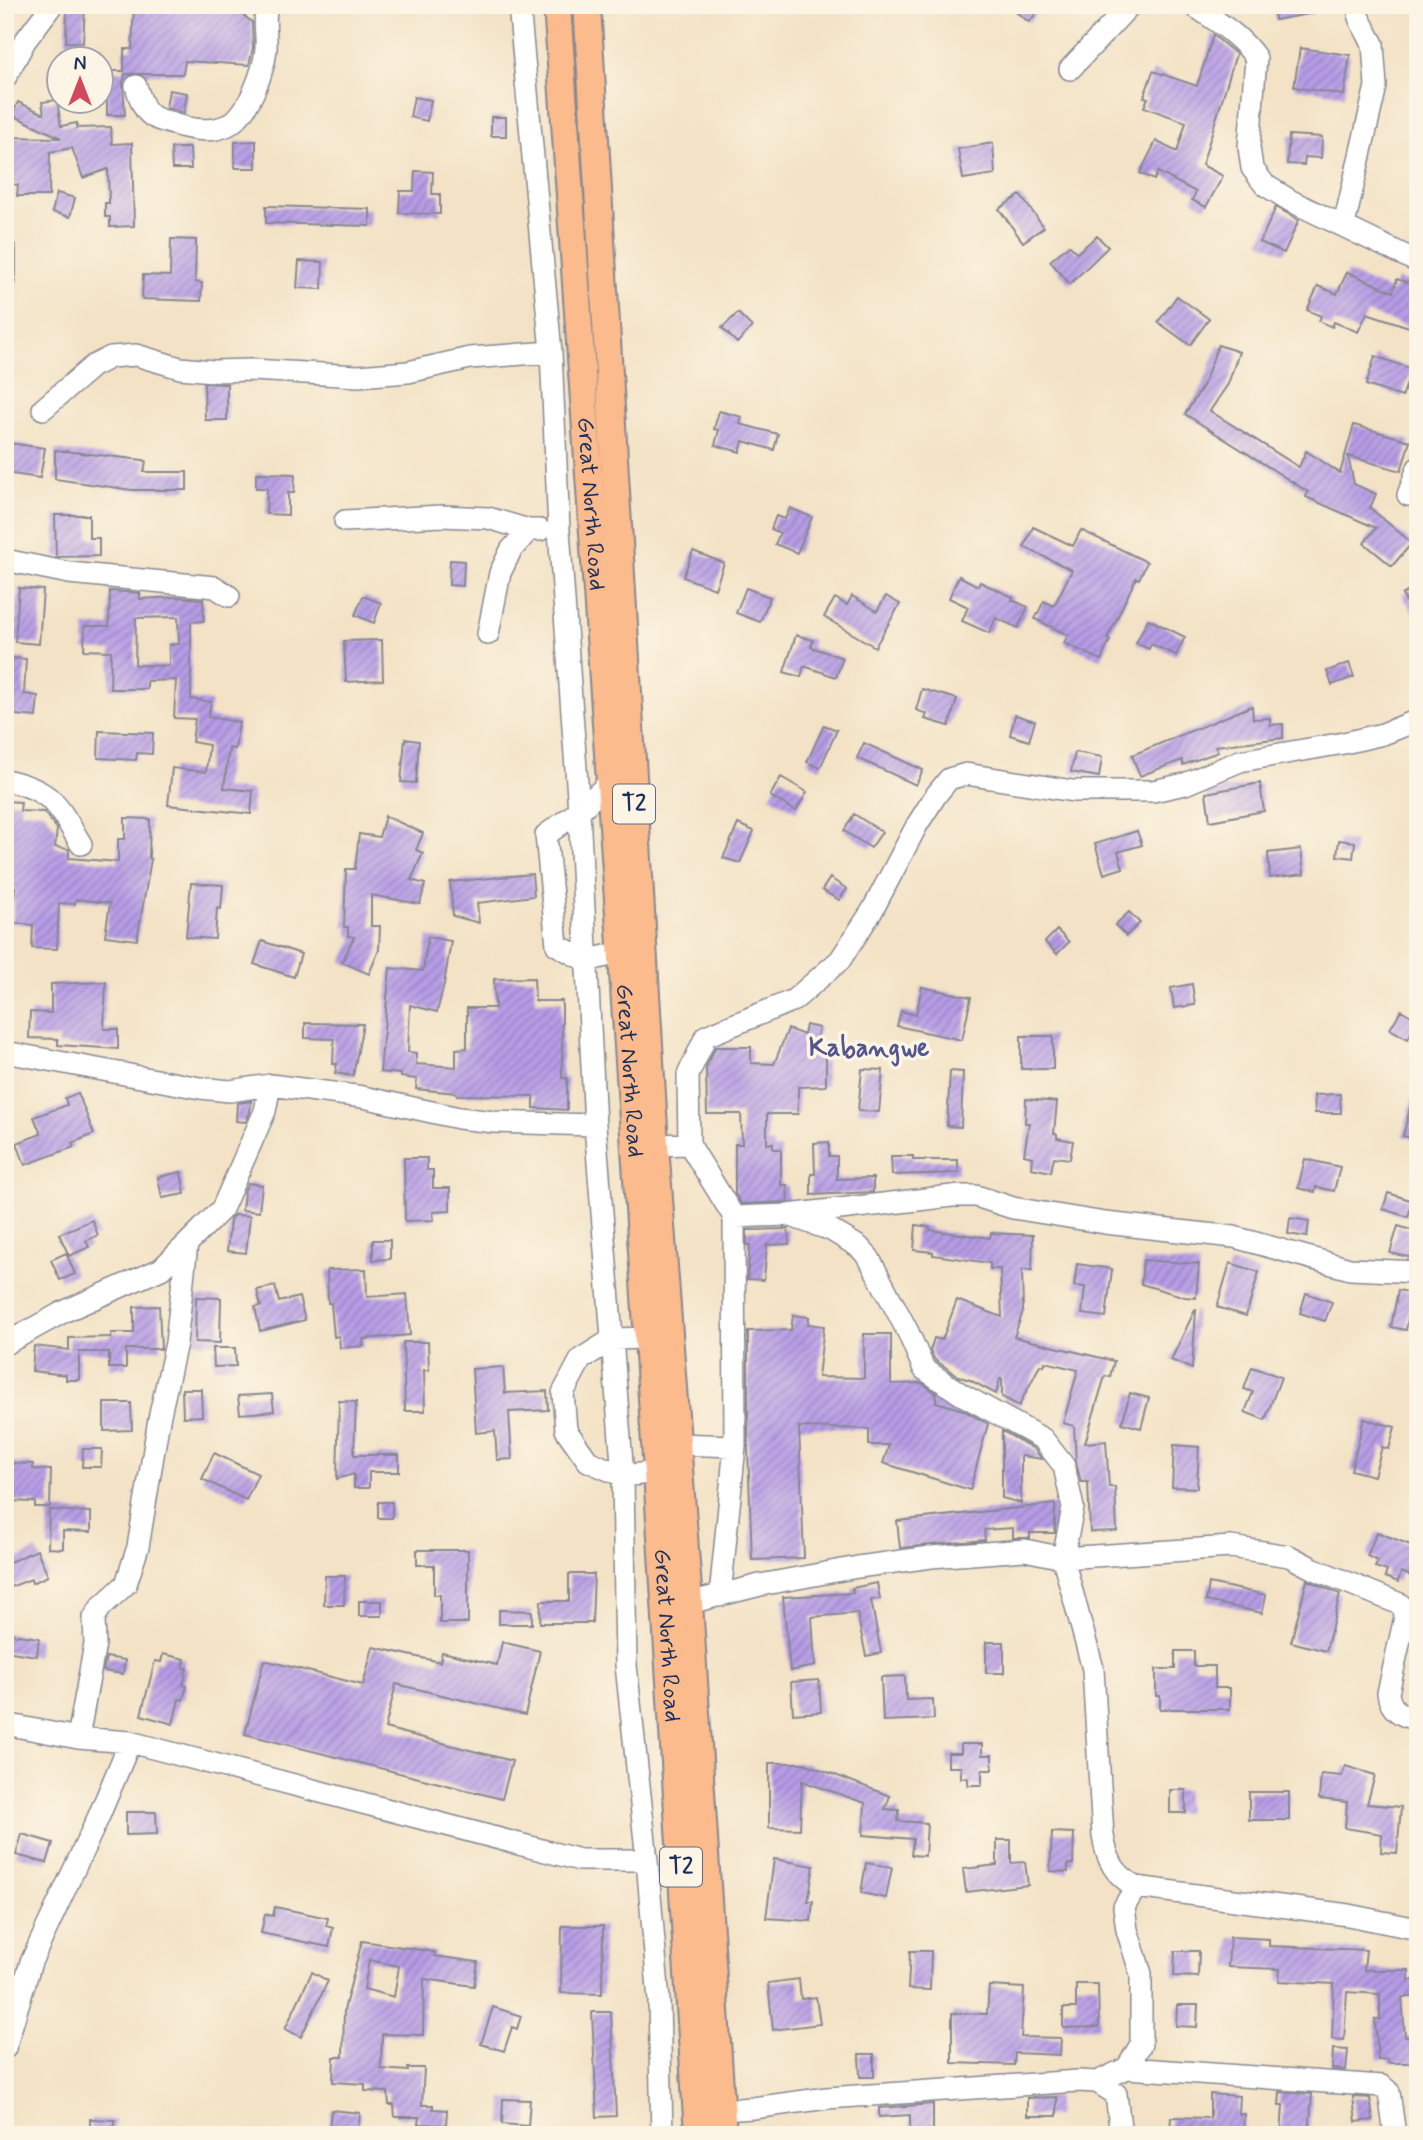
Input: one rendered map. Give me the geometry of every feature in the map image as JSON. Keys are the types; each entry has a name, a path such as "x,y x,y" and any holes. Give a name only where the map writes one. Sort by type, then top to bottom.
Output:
{"main road":[{"name":"Great North Road","path":"557,5 657,1472 698,2135"},
{"name":"Great North Road","path":"587,5 654,1145 689,1603 722,2123"}],"street":[{"path":"5,78 25,41 52,5"},
{"path":"136,86 143,108 148,114 162,121 208,130 228,125 251,97 263,67 267,5"},
{"path":"519,5 551,352 559,530 579,811 595,1125 623,1476 626,1665 648,1860 659,2001 663,2135"},
{"path":"1070,69 1130,5"},
{"path":"1193,5 1235,35 1256,58 1249,147 1252,167 1265,185 1291,201 1418,262"},
{"path":"1344,225 1376,86 1373,44 1359,18"},
{"path":"5,250 5,278"},
{"path":"43,409 93,366 111,357 136,355 180,368 213,372 252,370 358,376 408,372 470,358 551,352"},
{"path":"1408,495 1418,468"},
{"path":"345,521 442,516 488,518 529,530 559,530"},
{"path":"488,634 500,573 511,550 529,530"},
{"path":"5,560 69,572 215,587 229,596"},
{"path":"720,1596 735,1446 734,1217 689,1144 688,1075 706,1036 794,1000 840,960 872,911 917,825 936,794 949,779 966,774 1073,791 1153,791 1185,784 1240,761 1344,743 1383,734 1418,720"},
{"path":"5,780 30,785 49,797 81,844"},
{"path":"610,782 579,811 546,835 557,945 586,961 622,951"},
{"path":"5,1052 210,1089 230,1091 270,1085 363,1097 459,1118 494,1122 595,1125"},
{"path":"5,1344 63,1312 161,1269 187,1244 222,1209 265,1111 270,1085"},
{"path":"654,1145 689,1144"},
{"path":"734,1217 788,1215 952,1196 976,1196 1013,1208 1105,1223 1234,1237 1350,1269 1418,1272"},
{"path":"788,1215 841,1234 859,1247 869,1258 908,1332 920,1364 928,1374 1043,1439 1064,1466 1073,1508 1063,1558 1093,1669 1106,1850 1115,1871 1136,1888 1348,1915 1418,1929"},
{"path":"78,1738 95,1644 94,1618 101,1607 126,1584 138,1547 159,1419 176,1343 187,1244"},
{"path":"647,1338 614,1339 581,1359 563,1393 566,1430 588,1461 623,1476 657,1472"},
{"path":"676,1444 735,1446"},
{"path":"689,1603 797,1578 932,1557 1025,1550 1063,1558 1231,1547 1267,1551 1289,1556 1312,1568 1391,1599 1404,1609 1405,1617 1388,1693 1389,1703 1400,1716 1418,1720"},
{"path":"5,1724 78,1738 130,1742 580,1860 648,1860"},
{"path":"5,2048 31,1962 130,1742"},
{"path":"1126,2068 1141,2045 1141,1974 1126,1930 1124,1907 1136,1888"},
{"path":"722,2123 753,2108 827,2098 1078,2081 1097,2082 1126,2068 1382,2086 1389,2092 1395,2135"},
{"path":"1097,2082 1116,2094 1121,2135"}],"building":[{"path":"134,5 229,5 252,22 253,48 249,65 185,61 183,74 125,74 125,115 116,115 116,71 124,71 124,49 132,49"},
{"path":"1007,5 1043,5 1029,22"},
{"path":"1273,5 1314,5 1314,13 1275,20"},
{"path":"67,6 85,6 83,43 66,42"},
{"path":"1213,35 1236,54 1202,165 1223,176 1206,207 1192,200 1196,192 1158,172 1154,180 1140,173 1156,141 1177,152 1186,122 1144,107 1148,98 1144,97 1153,71 1197,86"},
{"path":"1300,48 1350,55 1344,95 1294,87"},
{"path":"169,90 187,93 184,113 166,108"},
{"path":"414,97 431,100 427,121 410,117"},
{"path":"46,101 46,116 59,116 61,126 77,123 77,128 111,127 112,144 132,143 134,226 110,227 110,217 105,217 105,203 109,203 108,169 83,178 72,148 50,152 49,196 17,196 18,185 11,184 11,166 5,168 5,137 61,138 12,115 18,102 44,114 42,102"},
{"path":"491,117 506,117 506,136 491,136"},
{"path":"1289,135 1322,137 1321,158 1305,157 1304,165 1287,164"},
{"path":"256,141 256,168 235,168 235,142"},
{"path":"993,143 995,174 963,179 958,149"},
{"path":"171,148 190,148 191,169 172,169"},
{"path":"415,171 433,172 432,194 440,194 440,214 399,213 400,191 414,191"},
{"path":"57,193 75,198 70,217 52,212"},
{"path":"1020,195 1044,227 1023,242 999,209"},
{"path":"266,206 370,209 370,226 266,223"},
{"path":"1276,207 1299,220 1284,253 1260,242"},
{"path":"1097,236 1108,247 1070,284 1050,261 1069,245 1077,253"},
{"path":"171,239 196,240 195,282 202,283 201,301 142,299 143,275 170,276"},
{"path":"299,261 323,262 322,289 297,288"},
{"path":"1347,272 1393,292 1397,279 1418,286 1418,330 1367,313 1358,332 1334,322 1332,327 1319,321 1321,316 1307,310 1318,286 1337,294"},
{"path":"1177,296 1209,319 1190,345 1158,322"},
{"path":"738,313 752,327 737,343 722,328"},
{"path":"1218,345 1239,352 1228,384 1210,411 1299,467 1306,451 1340,473 1354,425 1410,441 1401,471 1348,456 1354,484 1376,494 1370,508 1412,543 1392,566 1364,543 1376,528 1306,497 1308,492 1185,414 1203,386"},
{"path":"1375,356 1412,369 1402,397 1366,385"},
{"path":"204,383 227,384 227,420 205,420"},
{"path":"719,411 742,417 740,424 778,434 774,450 743,441 740,452 715,445 719,430 714,429"},
{"path":"9,443 45,448 40,478 5,473 5,448 8,448"},
{"path":"55,450 143,460 146,461 144,472 187,472 187,490 132,490 55,479"},
{"path":"256,473 295,474 294,493 288,493 288,515 266,514 267,488 256,488"},
{"path":"790,508 812,517 797,553 775,544 780,533 771,529 776,516 785,519"},
{"path":"55,515 89,515 89,538 99,538 99,556 56,557"},
{"path":"1033,527 1073,546 1081,530 1147,562 1139,579 1136,578 1107,639 1110,640 1101,660 1064,643 1068,635 1035,619 1044,601 1054,606 1072,570 1024,547"},
{"path":"693,551 724,563 715,589 683,577"},
{"path":"450,560 464,561 463,586 449,585"},
{"path":"959,576 978,586 980,582 1028,607 1018,628 996,618 989,633 962,621 968,607 949,598"},
{"path":"1418,585 1418,621 1402,595"},
{"path":"19,588 43,590 39,644 15,642"},
{"path":"746,588 770,597 760,622 736,613"},
{"path":"110,591 140,593 140,599 203,599 204,621 191,622 191,699 211,702 208,717 239,722 235,749 229,748 224,788 253,791 251,814 168,805 172,768 206,772 209,745 192,742 195,719 174,718 176,680 147,681 147,689 110,689 111,651 84,650 85,626 109,626","holes":["178,617 179,644 169,645 169,666 135,665 136,618"]},
{"path":"363,596 381,603 374,623 355,615"},
{"path":"852,596 877,611 886,596 900,604 875,647 824,617 835,598 847,605"},
{"path":"1148,619 1185,637 1176,655 1151,644 1149,649 1136,643"},
{"path":"796,635 813,640 811,647 843,658 836,677 804,666 801,677 784,672"},
{"path":"382,640 383,680 346,682 344,641"},
{"path":"10,658 26,659 24,694 38,696 36,717 5,714 5,683 9,683"},
{"path":"1349,663 1354,677 1332,685 1327,671"},
{"path":"922,689 957,699 949,726 925,719 927,714 916,710"},
{"path":"1252,706 1253,719 1270,718 1270,725 1283,724 1283,738 1215,746 1218,752 1183,765 1182,760 1140,776 1132,755"},
{"path":"1015,715 1035,721 1029,741 1010,735"},
{"path":"824,725 837,730 820,768 807,762"},
{"path":"99,731 153,733 152,754 137,753 136,760 98,758"},
{"path":"405,739 419,741 416,783 401,782"},
{"path":"864,743 923,770 916,785 857,758"},
{"path":"1075,752 1102,757 1099,777 1071,772"},
{"path":"781,777 807,792 796,811 770,796"},
{"path":"1260,783 1264,811 1210,821 1206,793"},
{"path":"5,801 21,802 20,811 44,812 57,829 55,847 69,849 69,858 118,862 118,839 125,839 125,818 150,819 151,859 137,940 105,936 110,903 76,899 75,904 59,903 57,949 32,948 33,925 12,923 15,887 5,887"},
{"path":"854,814 882,832 871,848 844,831"},
{"path":"385,816 423,833 416,850 423,853 411,880 425,884 420,904 371,895 371,926 380,926 379,950 369,974 342,962 354,937 348,936 348,927 344,927 346,869 355,869 359,834 379,837"},
{"path":"738,824 754,831 740,863 723,858"},
{"path":"1137,831 1142,845 1118,852 1123,868 1104,874 1095,844"},
{"path":"1339,840 1355,842 1353,858 1337,856"},
{"path":"1301,849 1304,874 1270,878 1268,853"},
{"path":"532,874 534,896 477,903 479,923 453,916 450,882"},
{"path":"830,878 847,889 839,900 822,890"},
{"path":"191,883 223,885 221,909 217,908 215,939 186,937"},
{"path":"1129,912 1140,923 1126,936 1115,925"},
{"path":"1057,930 1069,942 1057,954 1045,942"},
{"path":"428,937 451,941 437,1012 410,1005 408,1052 416,1053 416,1064 456,1067 456,1049 467,1048 467,1008 495,1008 494,979 534,978 535,1001 562,1001 562,1078 567,1078 567,1110 534,1108 534,1096 457,1095 416,1089 417,1079 380,1072 390,968 423,971"},
{"path":"262,941 301,954 294,977 254,964"},
{"path":"106,982 104,1029 118,1029 118,1049 58,1045 58,1039 29,1038 30,1012 51,1013 51,984"},
{"path":"1192,984 1195,1005 1174,1008 1171,988"},
{"path":"922,987 971,997 962,1040 897,1026 901,1011 916,1015"},
{"path":"1401,1010 1418,1020 1408,1039 1390,1029"},
{"path":"305,1023 363,1024 353,1076 335,1073 337,1064 333,1064 334,1039 305,1038"},
{"path":"806,1025 819,1028 814,1051 826,1051 826,1086 798,1087 798,1114 767,1114 767,1144 773,1143 773,1149 781,1149 781,1185 787,1185 788,1202 741,1204 735,1194 735,1144 742,1144 741,1114 707,1114 706,1068 715,1047 751,1047 751,1063 774,1064 788,1029 804,1035"},
{"path":"1021,1036 1053,1036 1053,1069 1021,1069"},
{"path":"862,1069 883,1070 879,1112 858,1111"},
{"path":"950,1071 963,1072 961,1127 947,1126"},
{"path":"78,1093 94,1134 72,1143 74,1147 25,1165 17,1143 41,1134 34,1117 67,1105 65,1098"},
{"path":"1340,1094 1341,1113 1315,1113 1314,1095"},
{"path":"1413,1096 1418,1097 1418,1140 1403,1136"},
{"path":"1026,1099 1057,1102 1054,1133 1057,1138 1073,1141 1070,1159 1054,1157 1051,1172 1031,1168 1032,1157 1024,1155 1029,1123 1025,1123"},
{"path":"251,1101 246,1122 236,1121 237,1103"},
{"path":"829,1142 829,1156 837,1156 837,1179 873,1178 873,1192 811,1195 811,1174 815,1174 814,1143"},
{"path":"891,1156 913,1156 913,1160 958,1160 958,1173 892,1175"},
{"path":"404,1158 427,1158 427,1170 433,1170 433,1188 450,1188 450,1211 433,1212 434,1220 405,1221"},
{"path":"1305,1159 1340,1167 1334,1191 1316,1187 1315,1192 1298,1188"},
{"path":"181,1172 185,1194 162,1198 158,1177"},
{"path":"248,1183 262,1185 259,1212 242,1210"},
{"path":"1388,1193 1413,1201 1408,1217 1383,1209"},
{"path":"234,1215 250,1216 246,1253 227,1251 230,1220"},
{"path":"1290,1218 1309,1221 1307,1237 1288,1234"},
{"path":"92,1220 98,1235 86,1241 89,1247 69,1256 59,1234"},
{"path":"916,1225 930,1227 930,1230 990,1238 991,1233 1033,1235 1032,1270 1022,1270 1023,1311 1014,1337 1114,1361 1110,1377 1105,1376 1085,1443 1106,1441 1109,1487 1115,1487 1117,1531 1090,1532 1088,1482 1081,1482 1076,1462 1074,1426 1063,1423 1078,1370 1045,1362 1044,1366 1040,1365 1019,1406 1002,1397 1002,1379 996,1394 960,1377 935,1360 930,1351 934,1338 942,1340 957,1300 1002,1317 1000,1269 990,1269 990,1263 914,1250"},
{"path":"1398,1226 1418,1232 1418,1259 1390,1253"},
{"path":"788,1229 789,1244 767,1245 764,1280 747,1279 750,1245 747,1245 747,1230"},
{"path":"373,1240 390,1240 390,1259 373,1260"},
{"path":"66,1253 75,1274 60,1280 51,1260"},
{"path":"1143,1260 1199,1264 1196,1298 1141,1284"},
{"path":"1230,1263 1259,1272 1246,1316 1217,1307"},
{"path":"1077,1264 1112,1269 1106,1317 1082,1314 1085,1287 1074,1286"},
{"path":"366,1269 367,1297 407,1294 410,1335 363,1339 364,1346 340,1348 339,1336 334,1337 331,1303 328,1303 327,1270"},
{"path":"275,1286 279,1302 299,1297 305,1320 260,1331 255,1307 261,1306 257,1290"},
{"path":"1398,1290 1418,1294 1415,1310 1410,1309 1406,1330 1391,1327"},
{"path":"1306,1293 1332,1302 1325,1321 1300,1313"},
{"path":"196,1297 221,1298 220,1343 195,1342"},
{"path":"159,1306 161,1349 126,1349 126,1368 109,1368 109,1352 79,1352 79,1380 66,1380 66,1375 32,1371 34,1346 69,1350 69,1338 111,1337 111,1333 134,1333 134,1307"},
{"path":"1196,1310 1192,1369 1171,1360"},
{"path":"793,1315 809,1317 808,1324 824,1326 818,1377 864,1378 864,1334 891,1334 891,1384 922,1383 936,1393 936,1402 963,1410 988,1424 970,1490 883,1463 889,1445 869,1445 869,1429 799,1427 804,1558 752,1560 748,1331 791,1330"},
{"path":"403,1342 428,1342 429,1370 424,1370 425,1411 405,1411"},
{"path":"213,1348 235,1348 236,1366 214,1367"},
{"path":"503,1367 505,1393 547,1391 548,1410 509,1412 512,1459 497,1460 495,1431 476,1433 472,1369"},
{"path":"1252,1367 1281,1377 1265,1420 1245,1412 1253,1392 1244,1389"},
{"path":"182,1389 201,1389 202,1416 183,1417"},
{"path":"1130,1393 1149,1398 1141,1428 1122,1423"},
{"path":"272,1394 274,1411 240,1414 238,1396"},
{"path":"339,1401 356,1402 354,1455 399,1455 399,1472 369,1472 369,1488 354,1488 354,1474 337,1479"},
{"path":"104,1403 131,1403 132,1430 104,1431"},
{"path":"1364,1419 1395,1427 1389,1449 1382,1447 1374,1476 1351,1470"},
{"path":"1002,1431 1034,1449 1042,1459 1021,1456 1021,1503 1002,1498"},
{"path":"1174,1445 1199,1447 1197,1488 1172,1487"},
{"path":"83,1449 102,1449 101,1467 82,1467"},
{"path":"214,1453 258,1474 246,1500 202,1479"},
{"path":"5,1463 33,1464 33,1469 51,1470 50,1507 35,1507 35,1502 5,1501"},
{"path":"378,1502 392,1502 392,1518 378,1518"},
{"path":"1055,1504 1055,1533 1030,1533 1030,1538 1013,1538 1013,1528 984,1530 985,1540 900,1548 897,1521"},
{"path":"49,1510 91,1512 91,1532 63,1531 63,1549 48,1548"},
{"path":"1377,1532 1418,1548 1418,1559 1411,1576 1401,1572 1398,1582 1385,1577 1387,1571 1375,1567 1378,1561 1367,1556"},
{"path":"37,1550 48,1576 5,1589 5,1564"},
{"path":"417,1550 468,1550 468,1623 440,1623 440,1595 434,1595 434,1565 417,1565"},
{"path":"569,1574 594,1574 592,1623 540,1623 541,1601 569,1601"},
{"path":"325,1576 345,1576 344,1605 324,1605"},
{"path":"1307,1580 1340,1594 1326,1651 1291,1642"},
{"path":"877,1583 880,1599 871,1600 881,1653 866,1656 857,1613 812,1617 815,1666 790,1671 783,1597 853,1593 852,1588"},
{"path":"1209,1583 1266,1595 1262,1613 1206,1601"},
{"path":"359,1601 382,1601 382,1616 359,1616"},
{"path":"499,1610 532,1611 532,1624 499,1624"},
{"path":"5,1633 39,1638 37,1656 5,1651"},
{"path":"502,1642 540,1651 525,1715 396,1684 385,1728 512,1761 502,1799 245,1734 264,1660 363,1685 373,1647 440,1662 442,1652 497,1665"},
{"path":"986,1642 1004,1642 1004,1673 986,1673"},
{"path":"1175,1651 1194,1651 1194,1666 1215,1666 1215,1688 1230,1688 1230,1709 1160,1709 1160,1696 1156,1696 1156,1669 1175,1669"},
{"path":"163,1654 185,1659 183,1668 187,1668 183,1685 187,1686 183,1700 179,1699 173,1724 141,1715 155,1661 161,1662"},
{"path":"106,1657 125,1660 123,1674 103,1671"},
{"path":"905,1676 906,1700 933,1699 934,1719 883,1721 881,1677"},
{"path":"819,1680 821,1712 793,1714 791,1682"},
{"path":"961,1744 982,1744 982,1755 992,1755 992,1770 982,1770 982,1785 968,1785 968,1778 961,1778 961,1767 948,1767 948,1753 961,1753"},
{"path":"769,1763 804,1763 890,1796 885,1809 899,1810 898,1821 927,1823 925,1856 911,1855 913,1839 863,1835 865,1803 802,1781 800,1829 769,1828"},
{"path":"1345,1766 1375,1775 1367,1804 1401,1807 1397,1853 1381,1852 1382,1834 1345,1828 1347,1802 1319,1799 1321,1774 1342,1776"},
{"path":"1170,1790 1186,1790 1186,1813 1170,1813"},
{"path":"1249,1792 1289,1792 1289,1820 1249,1820"},
{"path":"126,1812 156,1812 157,1834 126,1835"},
{"path":"1052,1832 1074,1833 1073,1864 1068,1864 1068,1872 1050,1871"},
{"path":"22,1834 53,1843 47,1863 16,1855"},
{"path":"997,1840 1011,1840 1011,1863 1025,1862 1028,1885 966,1892 963,1869 997,1865"},
{"path":"774,1859 814,1866 808,1901 813,1901 811,1921 766,1918"},
{"path":"866,1863 892,1867 886,1898 861,1893"},
{"path":"275,1907 328,1918 326,1926 333,1928 329,1947 261,1933 265,1914 273,1916"},
{"path":"562,1926 603,1926 602,1994 561,1993"},
{"path":"1230,1937 1269,1939 1269,1946 1366,1950 1364,1970 1409,1970 1409,1980 1418,1980 1418,1997 1402,1997 1405,2037 1418,2037 1418,2063 1388,2063 1388,2059 1378,2060 1375,2019 1380,2019 1380,1994 1347,1992 1344,2040 1332,2039 1334,1984 1279,1981 1280,1969 1228,1967"},
{"path":"362,1941 435,1952 434,1956 478,1962 474,1986 424,1979 423,2035 382,2034 381,2069 408,2071 408,2068 424,2068 422,2105 433,2105 433,2109 447,2110 446,2125 418,2124 419,2117 395,2117 394,2105 389,2105 388,2092 365,2091 365,2084 333,2082 334,2057 343,2057 344,2010","holes":["369,1960 399,1966 394,1997 364,1989"]},
{"path":"910,1951 931,1951 930,1990 908,1989"},
{"path":"1175,1951 1199,1951 1198,1977 1174,1976"},
{"path":"312,1972 328,1981 301,2037 285,2029"},
{"path":"799,1979 801,1999 816,1997 820,2024 773,2030 768,1983"},
{"path":"1076,1984 1098,1984 1099,2027 1063,2028 1063,2008 1076,2008"},
{"path":"989,1986 1024,1988 1021,2037 1061,2038 1060,2055 1015,2053 1014,2065 952,2063 952,2013 987,2014"},
{"path":"1177,2005 1198,2005 1197,2027 1176,2026"},
{"path":"493,2007 521,2016 517,2029 512,2027 504,2051 481,2044"},
{"path":"592,2012 611,2012 616,2116 597,2117"},
{"path":"1333,2049 1348,2050 1346,2070 1332,2069"},
{"path":"859,2054 874,2054 874,2077 860,2077"},
{"path":"1280,2092 1312,2094 1309,2135 1281,2135 1283,2105 1279,2105"},
{"path":"1210,2094 1239,2096 1238,2114 1244,2114 1243,2135 1170,2133 1171,2117 1210,2118"},
{"path":"1057,2097 1057,2116 1027,2116 1027,2098"},
{"path":"1353,2097 1370,2098 1373,2120 1356,2122"},
{"path":"503,2099 530,2100 528,2126 502,2124"},
{"path":"933,2104 933,2135 910,2135 910,2115 879,2117 879,2108"},
{"path":"331,2110 360,2113 358,2135 341,2135 342,2131 329,2129"},
{"path":"90,2119 115,2120 114,2135 90,2135"}],"district":[{"name":"Kabangwe","path":"869,1049"}]}
